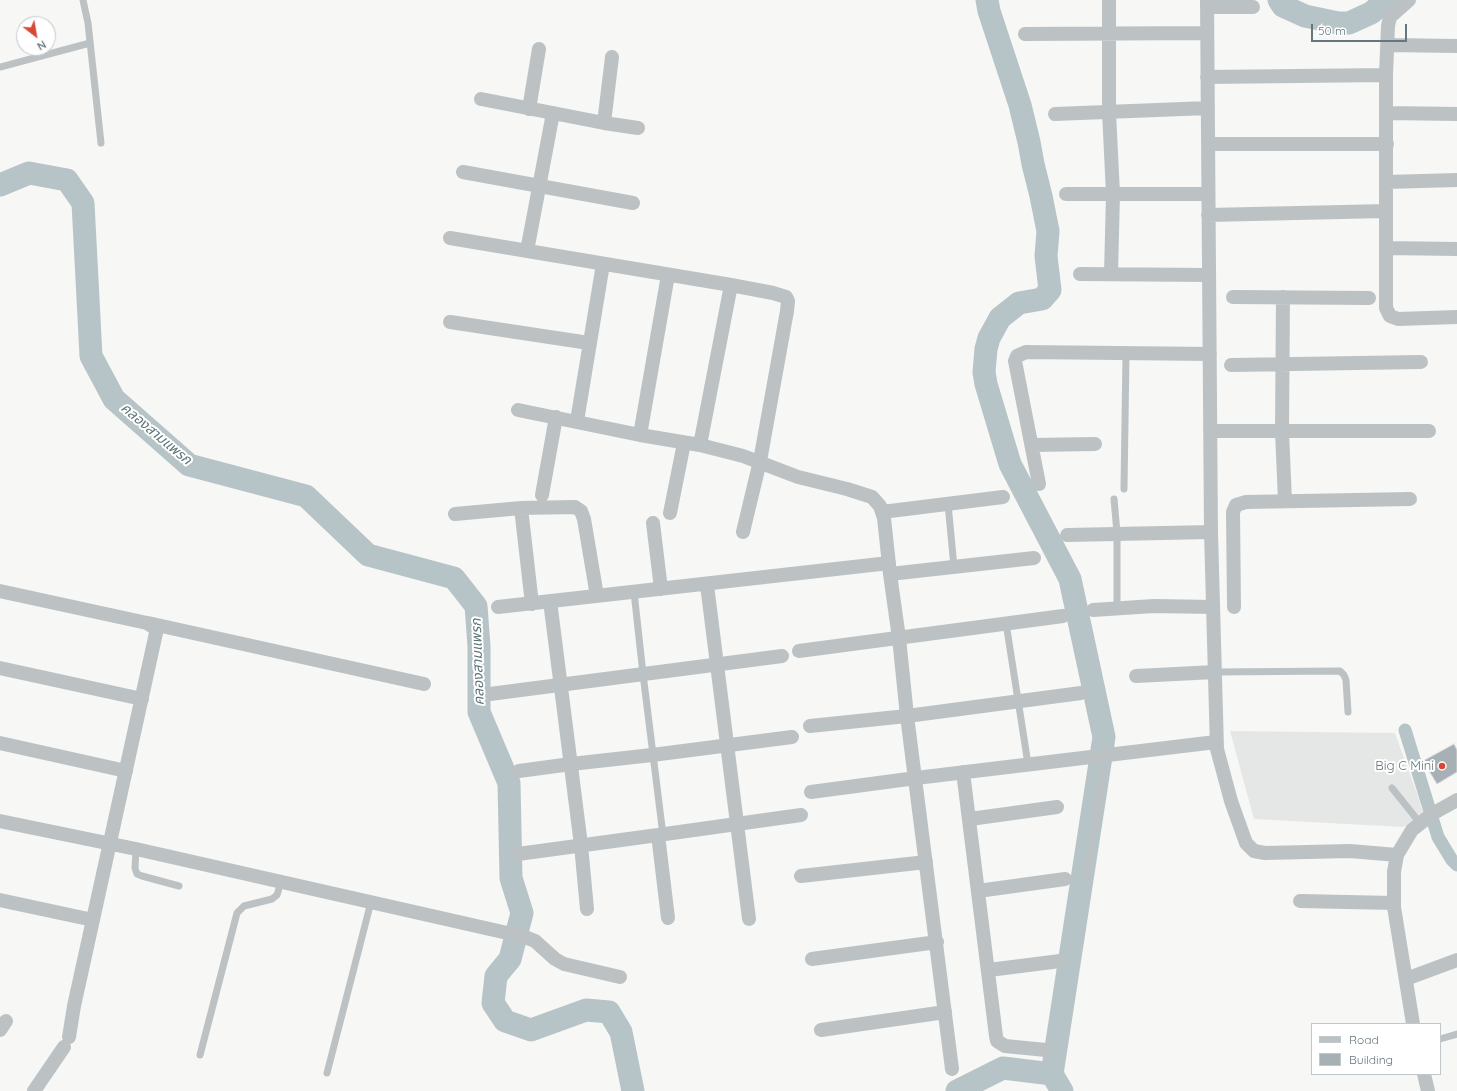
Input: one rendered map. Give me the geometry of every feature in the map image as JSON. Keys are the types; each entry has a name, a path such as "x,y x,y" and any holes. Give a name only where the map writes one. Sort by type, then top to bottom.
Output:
{"street":[{"path":"1109,0 1109,112 1113,194 1111,274"},
{"path":"1409,0 1390,17 1388,26 1386,75 1386,308 1390,316 1398,320 1457,317"},
{"path":"1253,8 1207,3 1211,532 1216,742 1234,808 1246,842 1254,851 1265,853 1350,851 1397,855"},
{"path":"1025,34 1207,33"},
{"path":"1388,44 1457,46"},
{"path":"529,108 539,49"},
{"path":"604,123 612,57"},
{"path":"1207,77 1386,75"},
{"path":"481,99 604,123 638,128"},
{"path":"1055,114 1208,108"},
{"path":"527,251 553,113"},
{"path":"1387,113 1457,114"},
{"path":"1208,144 1387,144"},
{"path":"463,172 633,203"},
{"path":"1387,182 1457,180"},
{"path":"1066,194 1208,194"},
{"path":"1208,215 1386,211"},
{"path":"450,238 731,285 786,297 788,301 760,461 743,532"},
{"path":"1386,248 1457,249"},
{"path":"576,421 603,264"},
{"path":"1080,274 1209,274"},
{"path":"640,435 668,275"},
{"path":"700,445 731,285"},
{"path":"1233,297 1369,298"},
{"path":"1283,297 1282,430 1285,502"},
{"path":"450,322 589,343"},
{"path":"1039,484 1016,361 1017,356 1026,352 1210,354"},
{"path":"1231,365 1421,362"},
{"path":"518,410 640,435 700,445 760,461 798,477 847,489 872,497 880,506 884,518 900,638 907,716 952,1069"},
{"path":"542,495 556,417"},
{"path":"1210,431 1429,431"},
{"path":"670,513 684,443"},
{"path":"1032,445 1095,444"},
{"path":"882,512 1003,497"},
{"path":"1234,607 1233,512 1236,505 1246,502 1410,499"},
{"path":"455,514 521,508 575,507 581,511 584,518 597,596"},
{"path":"521,508 532,604"},
{"path":"653,523 661,589"},
{"path":"1067,534 1211,532"},
{"path":"498,607 661,589 890,569 954,567 1034,558"},
{"path":"706,585 718,665 749,919"},
{"path":"0,591 424,684"},
{"path":"550,601 562,685 581,845 587,910"},
{"path":"1093,610 1154,606 1213,607"},
{"path":"799,651 1063,616"},
{"path":"34,1091 66,1042 156,633 155,628 147,623"},
{"path":"490,694 782,656"},
{"path":"0,668 142,699"},
{"path":"1136,676 1215,672"},
{"path":"810,726 907,716 1081,693"},
{"path":"519,771 792,737"},
{"path":"811,792 963,772 1216,742"},
{"path":"0,743 126,771"},
{"path":"963,772 997,1041 1005,1046 1046,1050"},
{"path":"1413,1023 1394,904 1394,872 1397,855 1412,830 1432,814 1457,800"},
{"path":"970,819 1057,807"},
{"path":"518,854 801,815"},
{"path":"0,821 136,849 525,937 535,941 555,959 564,964 620,977"},
{"path":"661,835 668,918"},
{"path":"802,876 926,862"},
{"path":"978,891 1066,879"},
{"path":"0,900 93,920"},
{"path":"1300,901 1394,904"},
{"path":"812,959 937,942"},
{"path":"1406,979 1457,960"},
{"path":"988,970 1060,961"},
{"path":"821,1030 945,1012"},
{"path":"1424,1075 1428,1091"}],"lane":[{"path":"83,0 90,42 101,143"},
{"path":"0,67 90,42"},
{"path":"1124,489 1126,353"},
{"path":"1114,499 1117,533 1117,609"},
{"path":"948,504 954,567"},
{"path":"634,592 661,835"},
{"path":"1006,624 1028,764"},
{"path":"1215,672 1340,671 1346,680 1348,712"},
{"path":"1086,879 1101,791 1105,755"},
{"path":"1392,788 1420,824"},
{"path":"136,849 135,868 137,874 179,886"},
{"path":"200,1055 237,913 244,906 272,899 277,895 281,882"},
{"path":"327,1073 371,902"},
{"path":"1441,1039 1457,1034"}],"shaded area":[{"path":"1230,731 1395,733 1424,816 1403,827 1254,819"}],"building":[{"name":"Big C Mini","path":"1454,744 1457,750 1457,772 1437,784 1423,761"}],"waterway":[{"path":"987,0 989,11 1020,105 1041,196 1048,231 1046,256 1050,290 1042,299 1019,303 1000,318 989,338 986,349 984,372 986,384 1010,464 1070,579 1104,737 1052,1074 1062,1091"},
{"path":"1279,0 1283,6 1305,16 1338,23 1349,23 1371,13 1387,0"},
{"name":"คลองสามแพรก","path":"0,185 29,173 67,180 83,203 91,356 114,399 189,465 306,496 368,555 454,578 476,606 479,646 479,712 509,783 511,878 522,913 510,959 496,976 493,1003 505,1021 531,1030 586,1010 609,1012 621,1032 633,1091"},
{"path":"1405,730 1438,837 1452,860 1457,865"},
{"path":"957,1091 1003,1068 1052,1074"}],"place":[{"name":"Big C Mini","path":"1442,766"}]}
